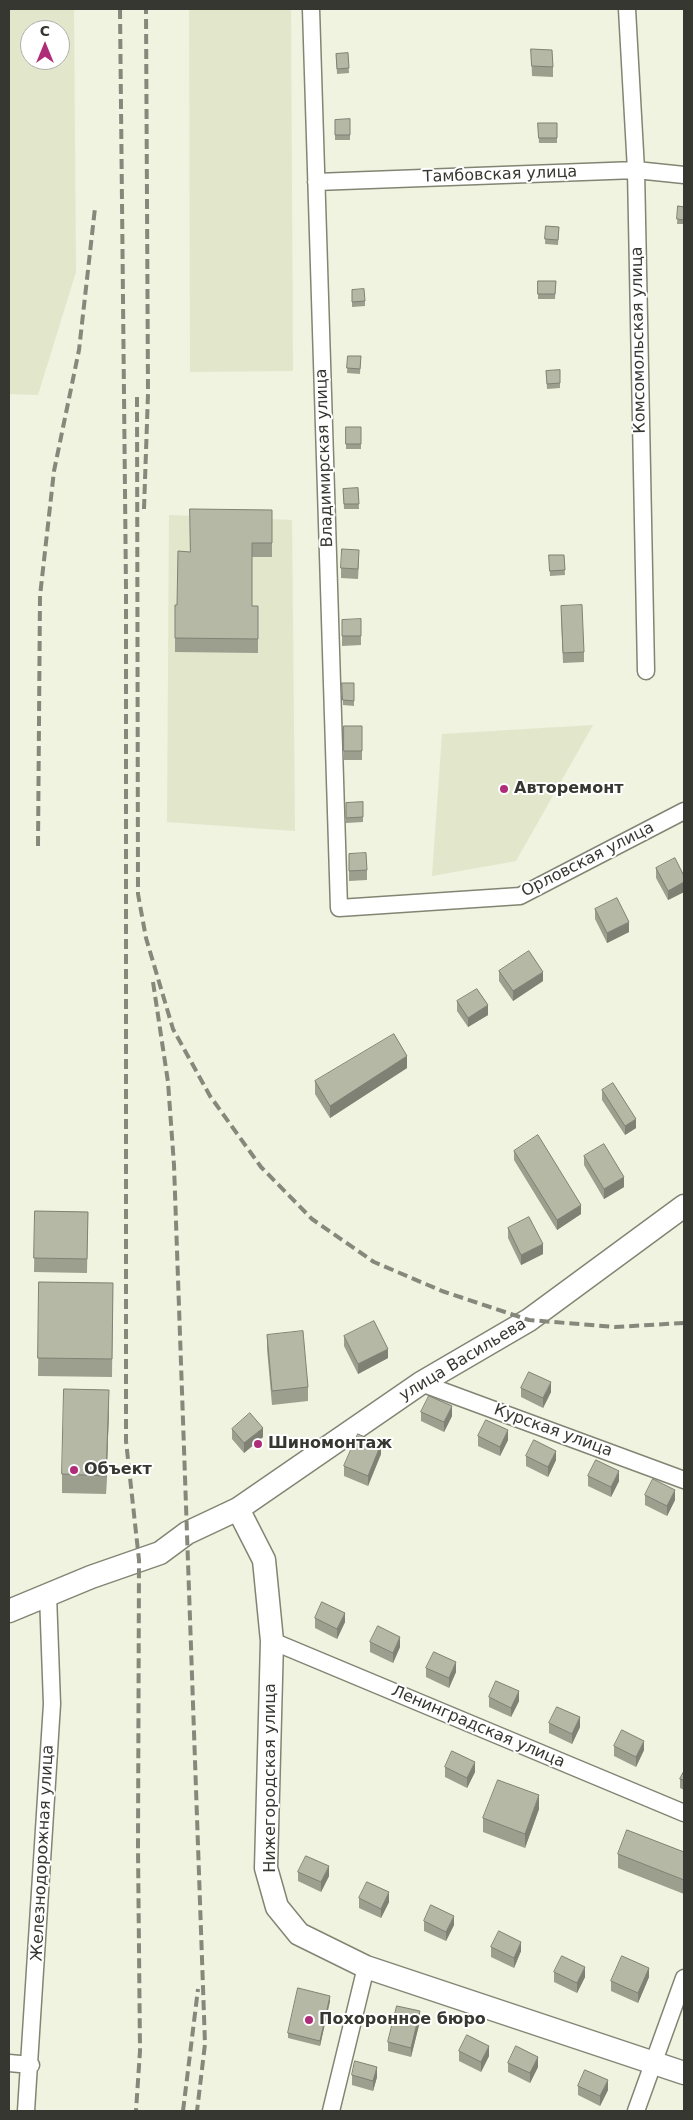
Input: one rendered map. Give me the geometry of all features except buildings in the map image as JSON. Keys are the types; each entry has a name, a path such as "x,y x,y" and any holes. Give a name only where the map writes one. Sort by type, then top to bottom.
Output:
{"main road":[{"name":"улица Васильева","path":"9,1611 91,1577 160,1553 188,1533 238,1509 421,1383 529,1320 684,1206"},
{"name":"Нижегородская улица","path":"238,1509 264,1560 272,1641 266,1868 277,1907 299,1934 366,1967 684,2073"}],"street":[{"name":"Владимирская улица","path":"311,9 339,908"},
{"name":"Комсомольская улица","path":"627,9 636,170 646,671"},
{"name":"Тамбовская улица","path":"316,182 636,170 684,175"},
{"name":"Орловская улица","path":"339,908 520,896 684,811"},
{"name":"Курская улица","path":"421,1383 684,1480"},
{"name":"Железнодорожная улица","path":"26,2111 31,2065 52,1704 48,1595"},
{"name":"Ленинградская улица","path":"272,1641 684,1814"},
{"path":"331,2111 366,1967"},
{"path":"636,2111 684,1978"},
{"path":"9,2063 31,2065"}],"shaded area":[{"path":"9,9 74,9 76,272 38,395 9,394"},
{"path":"189,9 291,9 293,371 190,372"},
{"path":"169,515 292,520 295,831 167,822"},
{"path":"593,725 516,861 432,876 442,734"}],"railway":[{"path":"120,9 126,588 126,1441 139,1560 138,1848 140,2051 136,2111"},
{"path":"144,509 148,394 146,9"},
{"path":"38,846 40,596 54,471 79,350 95,208"},
{"path":"137,397 138,894 146,938 173,1029 210,1096 261,1167 312,1219 374,1262 442,1291 529,1320 615,1327 684,1323"},
{"path":"153,982 168,1082 174,1165 205,2044 197,2111"},
{"path":"183,2111 198,1989"}],"place":[{"name":"Авторемонт","path":"504,789"},
{"name":"Шиномонтаж","path":"258,1444"},
{"name":"Объект","path":"74,1470"},
{"name":"Похоронное бюро","path":"309,2020"}]}
